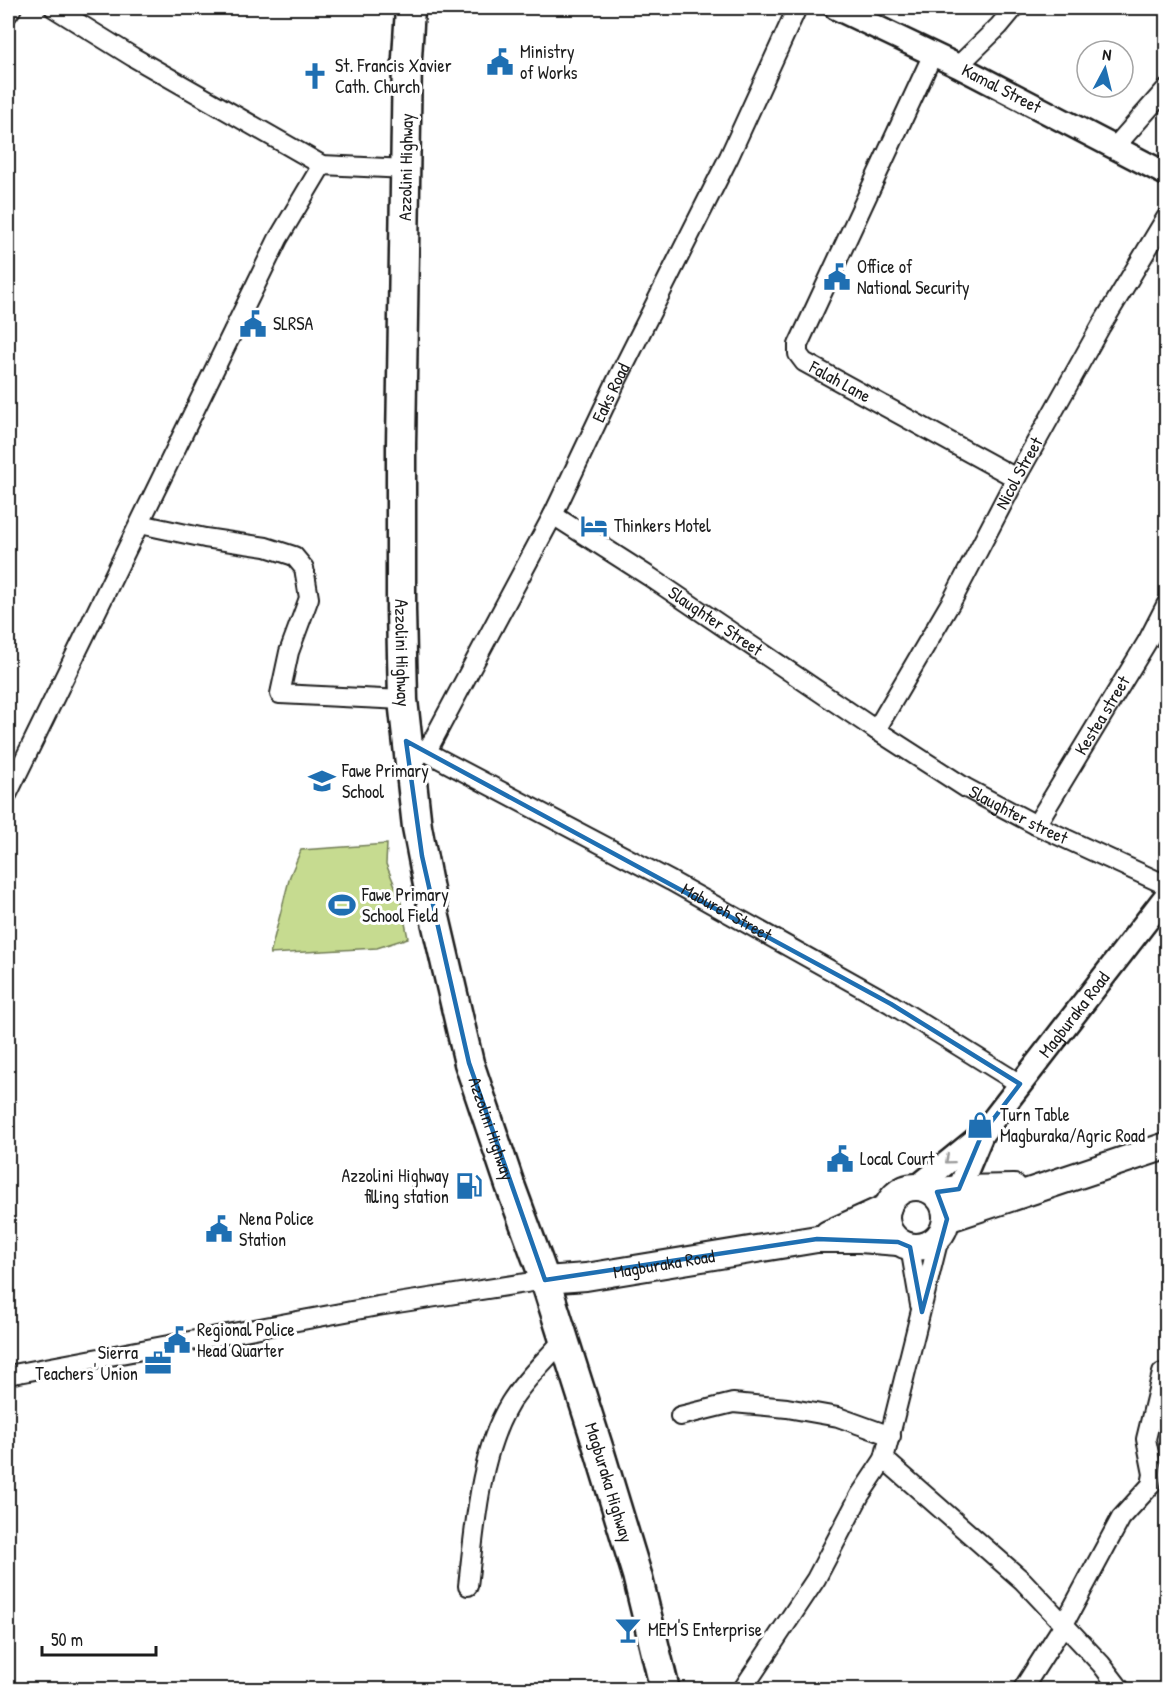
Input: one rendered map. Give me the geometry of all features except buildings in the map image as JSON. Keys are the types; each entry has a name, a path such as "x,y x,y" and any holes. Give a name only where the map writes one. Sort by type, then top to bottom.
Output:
{"main road":[{"name":"Azzolini Highway","path":"410,8 407,58 401,445 403,700 416,747 422,856 469,1063 545,1280"},
{"path":"940,1206 931,1244 921,1247 904,1244 891,1235 887,1226 888,1207 892,1198 899,1192 940,1206 1041,1187 1167,1146"},
{"name":"Magburaka Road","path":"817,1239 888,1207"},
{"name":"Magburaka Road","path":"545,1280 586,1277 817,1239 860,1239 904,1244"},
{"name":"Magburaka Highway","path":"545,1280 637,1575 665,1689"}],"street":[{"path":"8,15 12,8"},
{"path":"54,8 134,57 322,165 407,170"},
{"name":"Eaks Road","path":"416,747 553,515 620,374 729,157 797,8"},
{"name":"Kamal Street","path":"837,8 958,66 1167,174"},
{"path":"958,66 1014,8"},
{"name":"Falah Lane","path":"933,54 798,345 798,354 804,362 1016,478"},
{"path":"1114,148 1167,89"},
{"path":"8,793 14,766 140,524 278,239 322,165"},
{"name":"Nicol Street","path":"876,730 954,597 1016,478 1101,327 1167,218"},
{"name":"Slaughter Street","path":"553,515 650,577 876,730"},
{"path":"140,524 205,538 266,547 294,556 304,568 309,598 289,652 280,694 403,700"},
{"name":"Kestea street","path":"1036,825 1167,605"},
{"name":"Slaughter street","path":"876,730 966,788 1036,825 1167,885"},
{"name":"Mabureh Street","path":"416,747 692,892 891,1004 1020,1084"},
{"name":"Magburaka Road","path":"940,1206 982,1134 1167,896"},
{"name":"Magburaka Road","path":"940,1206 982,1134"},
{"path":"742,1689 816,1579 860,1495 884,1459 922,1312 940,1206"},
{"path":"904,1244 922,1312"},
{"path":"8,1375 378,1306 545,1280"},
{"path":"468,1586 480,1491 497,1431 510,1403 563,1340"},
{"path":"1022,1689 1064,1624 1121,1518 1151,1485 1154,1474 1146,1439 1162,1373"},
{"path":"680,1416 734,1403 787,1408 838,1417 891,1436"},
{"path":"884,1459 1023,1581 1121,1689"}],"highlighted area":[{"path":"406,741 891,1004 1020,1084 982,1134 959,1189 937,1192 947,1219 922,1312 910,1247 898,1242 817,1239 545,1280 469,1063 422,856"}],"green space":[{"name":"Fawe Primary School Field","path":"387,844 386,864 400,898 408,938 377,948 270,954 290,876 301,850"}],"place":[{"name":"Ministry of Works","path":"500,62"},
{"name":"St. Francis Xavier Cath. Church","path":"315,76"},
{"name":"Office of National Security","path":"837,277"},
{"name":"SLRSA","path":"253,324"},
{"name":"Thinkers Motel","path":"594,526"},
{"name":"Fawe Primary School","path":"322,781"},
{"name":"Fawe Primary School Field","path":"342,905"},
{"name":"Turn Table Magburaka/Agric Road","path":"980,1125"},
{"name":"Local Court","path":"840,1159"},
{"name":"Azzolini Highway filling station","path":"469,1186"},
{"name":"Nena Police Station","path":"219,1229"},
{"name":"Regional Police Head Quarter","path":"177,1340"},
{"name":"Sierra Teachers' Union","path":"158,1363"},
{"name":"MEM'S Enterprise","path":"628,1630"}]}
